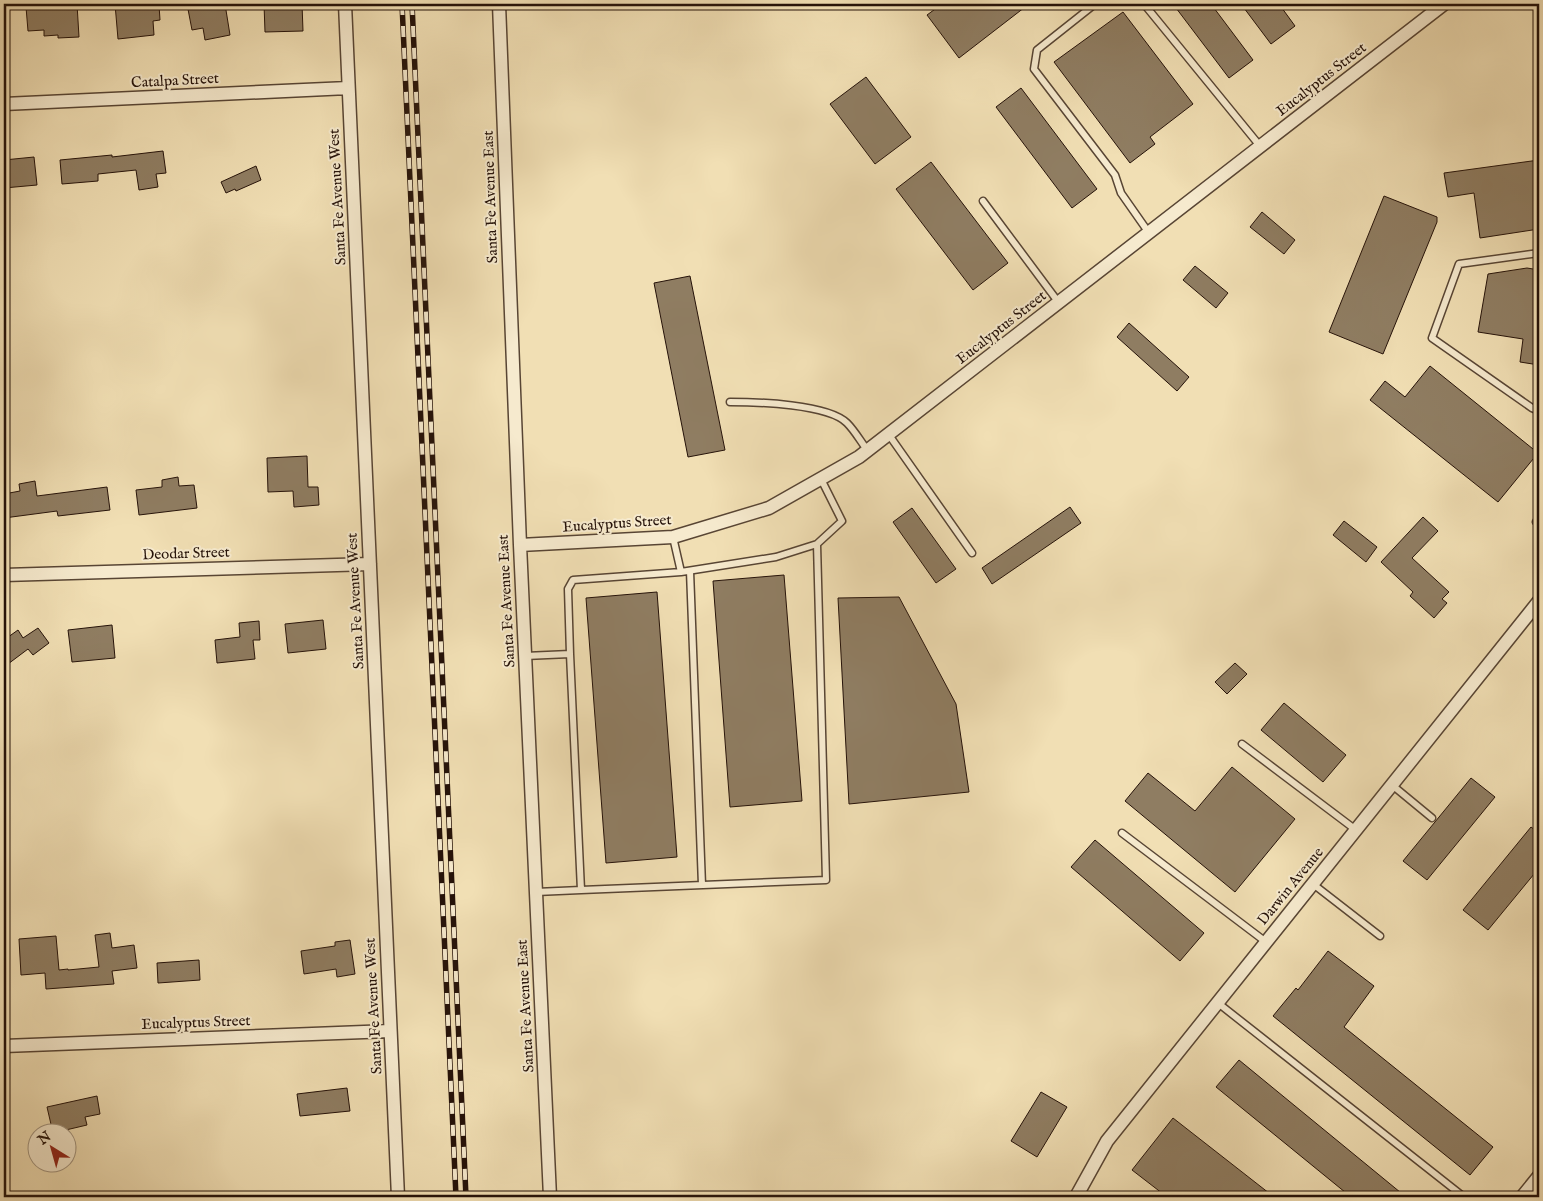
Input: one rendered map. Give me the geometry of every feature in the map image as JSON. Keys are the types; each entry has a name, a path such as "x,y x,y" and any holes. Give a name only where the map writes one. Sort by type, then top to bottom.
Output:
{"street":[{"name":"Santa Fe Avenue West","path":"344,4 398,1197"},
{"name":"Santa Fe Avenue East","path":"498,4 520,545 550,1197"},
{"name":"Eucalyptus Street","path":"520,545 673,537 769,508 821,479 868,451 889,435 1444,4"},
{"name":"Catalpa Street","path":"4,104 348,88"},
{"name":"Deodar Street","path":"4,575 370,564"},
{"name":"Darwin Avenue","path":"1076,1197 1107,1141 1539,601"},
{"name":"Eucalyptus Street","path":"4,1046 390,1031"},
{"path":"1522,1197 1539,1176"}],"lane":[{"path":"1096,4 1037,50 1034,69 1115,176 1121,194 1149,233"},
{"path":"1144,4 1260,146"},
{"path":"983,201 1059,303"},
{"path":"1539,253 1459,264 1432,338 1539,411"},
{"path":"730,402 785,405 837,416 847,423 868,451"},
{"path":"889,435 972,553"},
{"path":"581,890 568,589 573,580 690,571 776,557 817,544 842,522 821,479"},
{"path":"673,537 681,572"},
{"path":"536,892 826,880 817,544"},
{"path":"690,571 702,885"},
{"path":"525,656 570,654"},
{"path":"1242,744 1356,830"},
{"path":"1392,785 1432,818"},
{"path":"1122,833 1266,942"},
{"path":"1313,884 1380,936"},
{"path":"1218,1003 1464,1197"}],"building":[{"path":"42,4 77,4 79,37 58,38 58,35 44,36 44,30 28,31 26,7 42,6"},
{"path":"115,4 159,5 160,20 153,21 154,35 118,39"},
{"path":"187,4 225,4 230,35 205,40 203,28 192,30"},
{"path":"264,4 302,4 303,31 265,32"},
{"path":"942,4 1029,4 959,58 927,15"},
{"path":"1173,4 1211,4 1253,60 1229,78"},
{"path":"1241,4 1279,4 1295,26 1271,44"},
{"path":"1123,12 1193,104 1150,137 1155,144 1130,163 1054,62"},
{"path":"866,77 911,137 875,164 830,104"},
{"path":"1021,88 1097,189 1072,208 996,107"},
{"path":"163,151 166,173 156,174 158,187 139,190 136,170 98,174 98,181 62,184 60,160 112,155 112,157"},
{"path":"34,157 37,185 4,188 4,160"},
{"path":"1539,160 1539,229 1480,238 1474,193 1448,197 1444,173"},
{"path":"931,162 1008,263 973,290 896,189"},
{"path":"256,166 261,180 236,191 235,189 226,193 221,182"},
{"path":"1384,196 1437,217 1437,222 1383,354 1329,332"},
{"path":"1262,212 1295,240 1284,254 1250,227"},
{"path":"1195,266 1228,293 1216,308 1183,280"},
{"path":"1527,268 1539,270 1539,365 1520,362 1523,339 1478,332 1488,274"},
{"path":"690,276 725,450 688,457 654,283"},
{"path":"1129,323 1189,377 1177,391 1117,337"},
{"path":"1430,366 1538,453 1498,502 1370,400 1385,381 1405,397"},
{"path":"307,456 308,487 318,487 319,505 294,507 293,491 268,492 267,458"},
{"path":"178,477 179,486 194,485 197,508 139,515 136,490 162,487 162,480"},
{"path":"35,481 37,496 107,487 110,510 58,516 57,511 4,518 4,494 20,491 19,484"},
{"path":"1070,507 1081,523 992,584 982,568"},
{"path":"912,508 956,569 936,583 893,522"},
{"path":"1423,517 1438,531 1412,558 1449,592 1442,599 1447,603 1434,618 1410,596 1413,592 1381,562"},
{"path":"1344,521 1377,547 1366,562 1333,535"},
{"path":"784,575 802,801 730,807 713,581"},
{"path":"657,592 677,857 606,863 586,598"},
{"path":"899,597 956,704 969,792 849,804 838,598"},
{"path":"323,620 326,649 288,653 285,624"},
{"path":"259,621 260,640 253,640 255,659 217,663 215,640 240,637 239,623"},
{"path":"112,625 115,658 72,662 68,630"},
{"path":"38,628 49,643 33,655 28,649 4,667 4,640 18,630 23,638"},
{"path":"1235,663 1247,674 1227,694 1215,682"},
{"path":"1284,703 1346,755 1323,782 1261,730"},
{"path":"1232,767 1295,819 1235,892 1125,801 1148,773 1195,811"},
{"path":"1471,778 1495,797 1427,880 1403,861"},
{"path":"1531,827 1539,833 1539,868 1488,930 1463,910"},
{"path":"1095,840 1204,933 1180,961 1071,867"},
{"path":"110,933 112,948 134,945 137,968 112,971 114,984 46,989 45,973 21,975 19,939 56,936 59,970 68,970 99,967 95,935"},
{"path":"350,940 355,974 337,977 336,969 304,974 301,951 335,946 335,942"},
{"path":"1328,951 1374,986 1344,1027 1493,1147 1470,1175 1273,1016 1296,988 1298,990"},
{"path":"199,960 200,980 158,983 157,963"},
{"path":"1239,1060 1406,1197 1351,1197 1216,1087"},
{"path":"347,1088 350,1111 300,1116 297,1094"},
{"path":"1041,1092 1067,1107 1037,1157 1011,1141"},
{"path":"97,1096 100,1114 85,1117 87,1125 78,1127 78,1124 51,1124 47,1107"},
{"path":"1173,1118 1274,1197 1167,1197 1132,1170"}],"railway":[{"path":"402,4 456,1197"},
{"path":"412,4 466,1197"}]}
